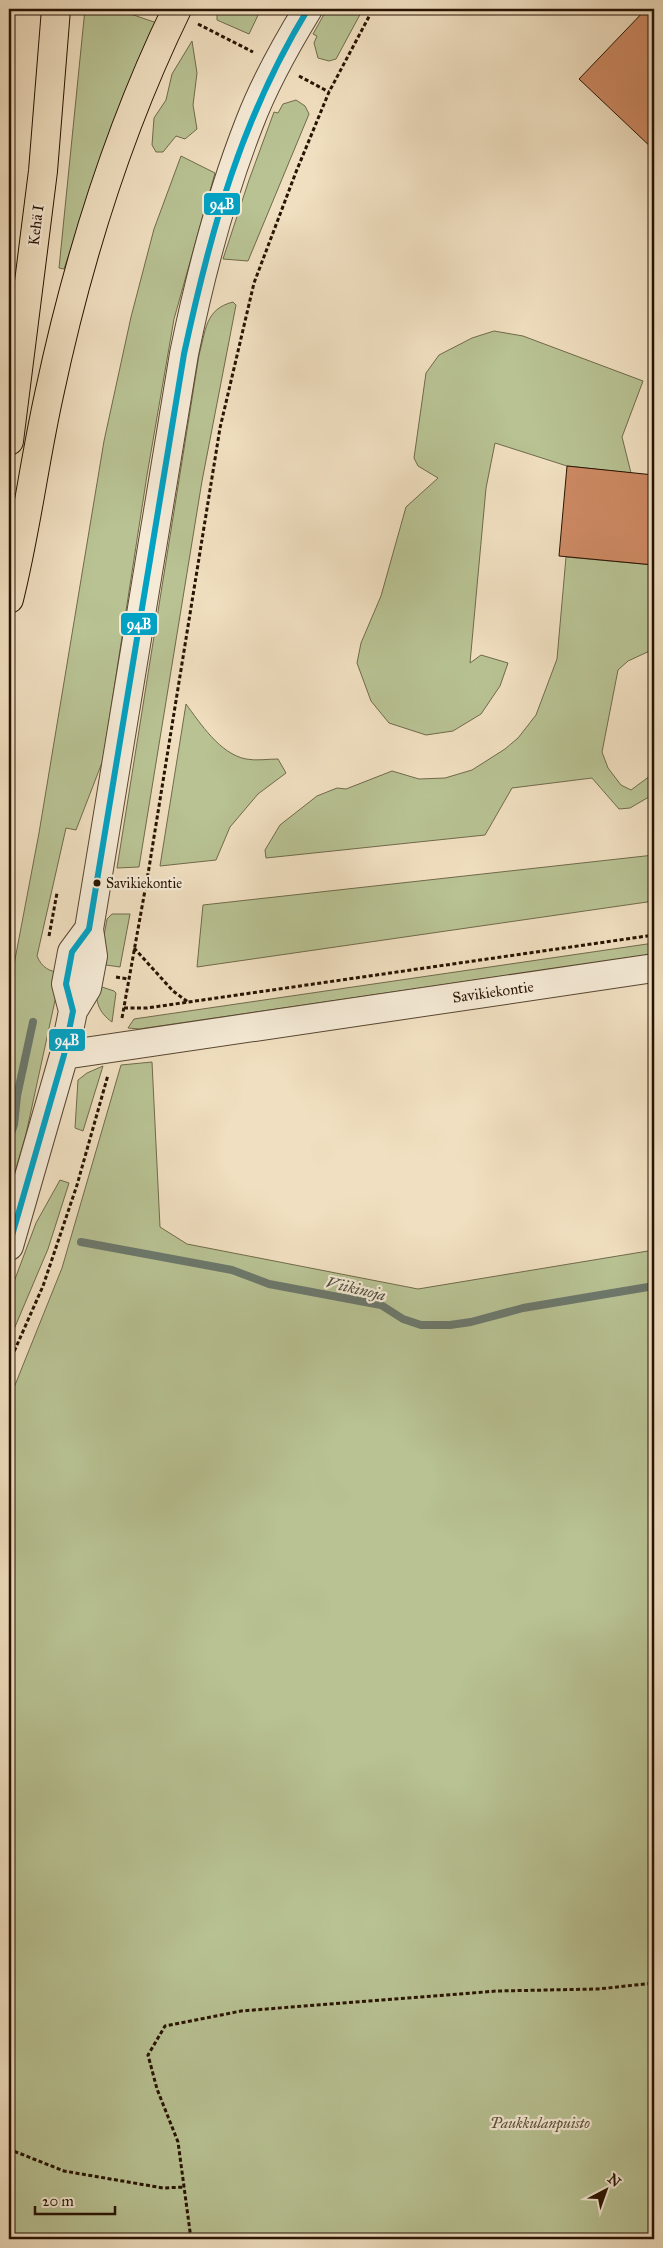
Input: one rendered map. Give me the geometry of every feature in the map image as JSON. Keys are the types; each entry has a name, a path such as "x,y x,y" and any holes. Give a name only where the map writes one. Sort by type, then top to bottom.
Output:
{"highway":[{"name":"Kehä I","path":"9,441 43,170 56,9"},
{"path":"9,598 21,550 49,395 93,225 155,55 185,15"}],"street":[{"path":"9,1246 64,1055 73,1011 87,988 93,956 89,929 179,383 200,277 249,123 288,43 308,9"},
{"name":"Savikiekontie","path":"64,1055 654,968"}],"path":[{"path":"120,1026 151,858 220,428 256,277 329,92 373,9"},
{"path":"185,15 260,56"},
{"path":"294,74 329,92"},
{"path":"124,1008 147,1008 654,935"},
{"path":"134,948 173,991 188,1002"},
{"path":"9,1363 43,1286 76,1185 109,1071"},
{"path":"191,2239 178,2142 157,2090 148,2055 166,2026 241,2011 497,1991 598,1988 654,1983"},
{"path":"9,2152 11,2150 64,2172 162,2188 185,2187"}],"green space":[{"path":"85,9 116,9 157,23 89,196 64,269 59,268"},
{"path":"217,9 261,9 249,34 217,20"},
{"path":"327,9 363,9 336,59 329,61 318,58 314,43 317,36 313,34"},
{"path":"192,41 197,73 193,105 197,129 185,139 176,136 163,152 156,152 152,145 154,118 166,100 172,74"},
{"path":"296,100 305,106 309,114 248,261 223,259 274,112 278,113 283,104"},
{"path":"181,156 215,173 174,319 147,475 103,760 76,830 66,828 37,956 46,968 61,973 26,1134 9,1193 9,991 39,833 104,441 131,317 154,229"},
{"path":"233,302 236,305 202,481 139,867 117,868 199,355 205,329 212,315 224,305"},
{"path":"494,331 523,336 643,381 622,437 631,473 567,466 495,443 486,488 470,663 481,655 508,663 500,686 481,714 453,731 426,735 389,723 371,701 357,663 361,643 381,596 406,507 438,478 418,466 414,458 426,373 439,355 472,338"},
{"path":"566,557 654,565 654,649 628,661 618,670 602,752 608,768 621,785 631,790 654,773 654,794 630,808 619,809 592,778 512,788 485,835 266,858 265,850 280,825 317,796 337,788 346,789 392,771 419,779 445,778 472,770 505,749 518,738 536,715 557,659"},
{"path":"186,704 212,737 228,751 246,759 278,759 286,773 258,794 230,827 216,860 160,866"},
{"path":"654,855 654,901 197,967 203,905"},
{"path":"112,914 130,914 120,967 99,964 107,919"},
{"path":"654,943 654,954 139,1029 128,1028 134,1019"},
{"path":"96,985 116,993 112,1022 99,1006"},
{"name":"Paukkulanpuisto","path":"152,1062 160,1227 187,1244 418,1289 654,1250 654,2239 9,2239 9,1400 62,1268 121,1065"},
{"path":"103,1066 83,1131 75,1128 78,1080 87,1073"},
{"path":"60,1180 69,1183 48,1249 9,1341 9,1295 36,1223"}],"building":[{"path":"646,9 654,9 654,150 579,79"},
{"path":"567,466 654,475 654,565 559,556"}],"waterway":[{"path":"9,1139 14,1125 17,1096 33,1022"},
{"name":"Viikinoja","path":"81,1242 232,1270 269,1284 381,1305 403,1319 421,1325 450,1325 471,1322 523,1308 654,1286"}],"transit line":[{"name":"94B","path":"9,1246 64,1055 73,1011 66,984 72,952 89,929 184,354 194,308 217,219 246,134 264,92 308,9"}],"place":[{"name":"Savikiekontie","path":"97,883"}]}
